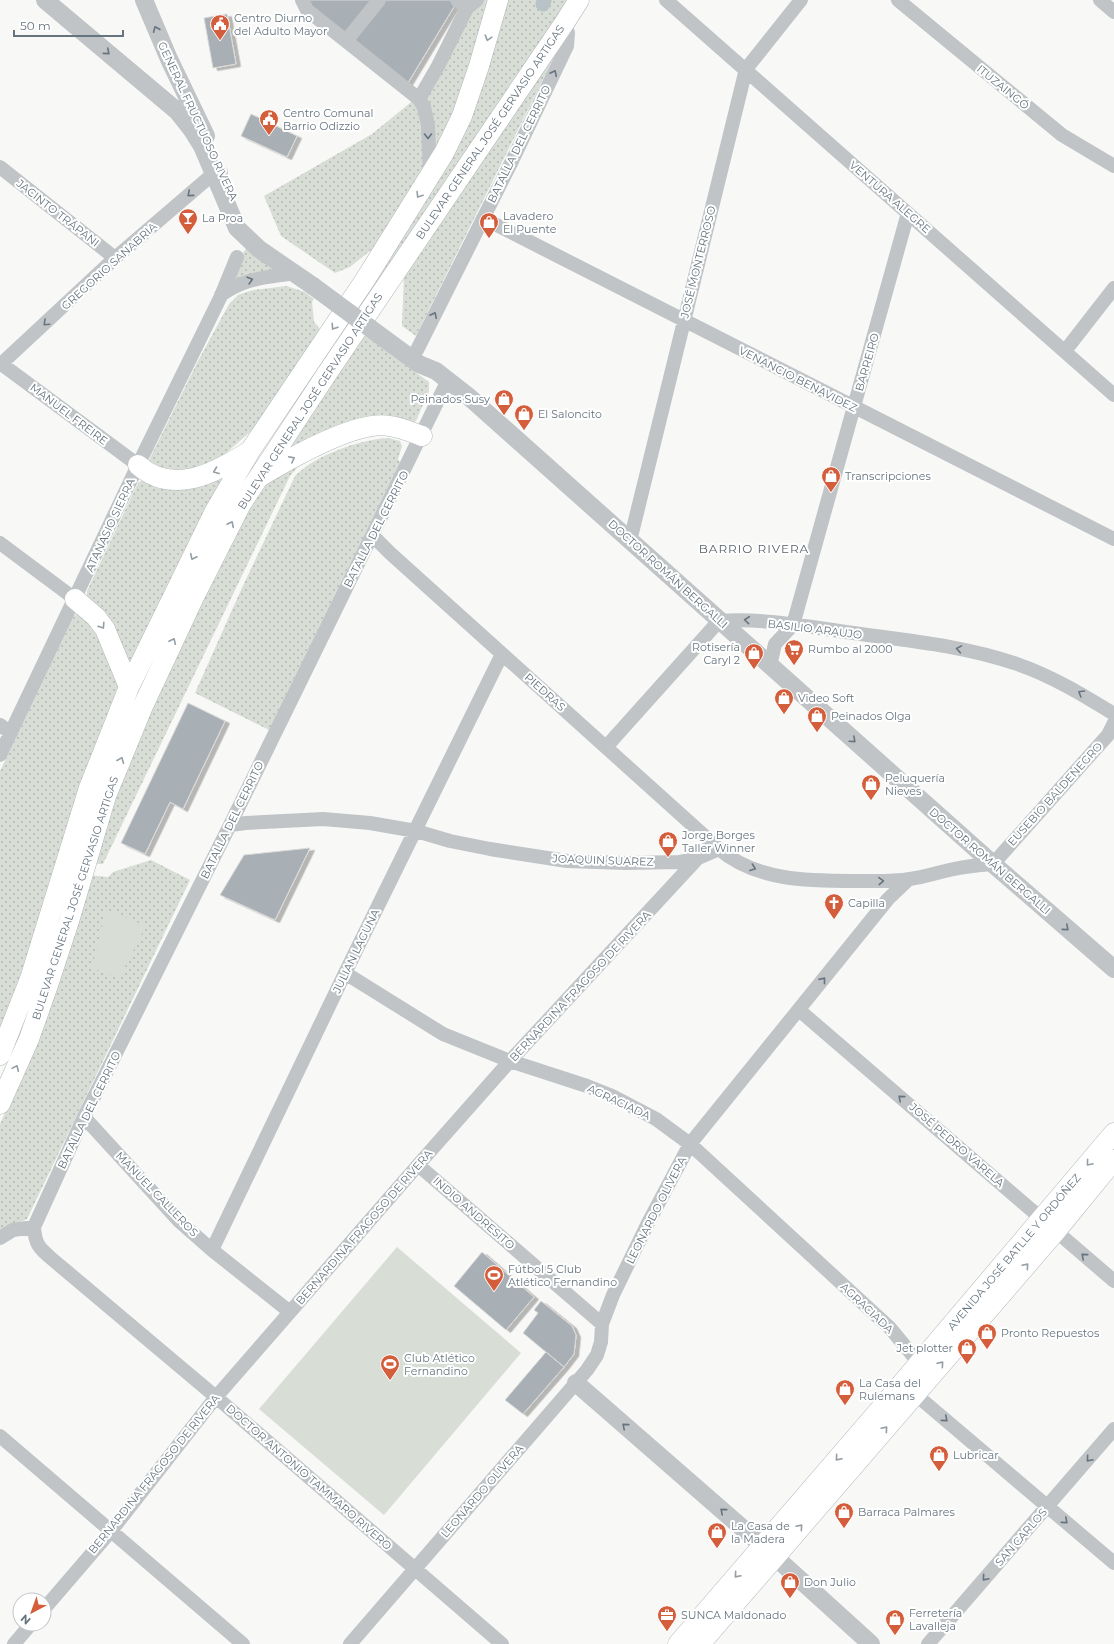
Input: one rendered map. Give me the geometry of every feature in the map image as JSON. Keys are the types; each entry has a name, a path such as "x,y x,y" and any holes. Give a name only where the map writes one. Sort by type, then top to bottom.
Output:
{"main road":[{"name":"BULEVAR GENERAL JOSÉ GERVASIO ARTIGAS","path":"0,1055 30,978 88,788 130,687 215,512 250,451 365,280 444,154 462,116 480,66 498,0"},
{"name":"BULEVAR GENERAL JOSÉ GERVASIO ARTIGAS","path":"0,1104 29,1039 69,921 106,796 143,706 193,599 238,510 326,375 579,0"},
{"path":"258,478 275,467 326,442 372,426 388,425 422,436"},
{"path":"138,465 145,472 157,478 171,480 189,479 223,468 250,451"},
{"path":"75,599 96,617 105,629 130,687"},
{"name":"AVENIDA JOSÉ BATLLE Y ORDÓÑEZ","path":"678,1644 769,1551 915,1394 1049,1225 1114,1133"},
{"name":"AVENIDA JOSÉ BATLLE Y ORDÓÑEZ","path":"700,1644 769,1551 919,1363 1049,1225 1114,1160"}],"street":[{"name":"GENERAL FRUCTUOSO RIVERA","path":"45,0 177,111 192,130 249,226 261,238 315,283"},
{"name":"GENERAL FRUCTUOSO RIVERA","path":"144,0 169,59 202,128 231,216 241,234 259,249 295,273 315,283"},
{"path":"302,0 307,10 419,99 424,107 428,125 430,176"},
{"path":"346,41 379,0"},
{"name":"VENTURA ALEGRE","path":"666,0 1065,350 1114,395"},
{"name":"JOSÉ MONTERROSO","path":"630,541 746,69 802,0"},
{"name":"ITUZAINGÓ","path":"898,0 1062,135 1114,166"},
{"path":"1100,0 1114,12"},
{"path":"419,99 438,66 467,3"},
{"name":"BATALLA DEL CERRITO","path":"417,350 511,163 567,46 568,33 565,22"},
{"name":"JACINTO TRÁPANI","path":"0,167 115,258"},
{"name":"GREGORIO SANABRIA","path":"0,364 115,258 217,173"},
{"name":"BARREIRO","path":"770,666 775,644 793,625 908,213"},
{"name":"VENANCIO BENAVIDEZ","path":"483,218 1114,539"},
{"name":"ATANASIO SIERRA","path":"0,755 5,730 75,599 138,465 221,296 237,257"},
{"path":"221,296 241,283 256,278 295,273"},
{"name":"DOCTOR ROMÁN BERGALLI","path":"315,283 396,341 419,364 442,376"},
{"path":"1065,350 1114,288"},
{"name":"DOCTOR ROMÁN BERGALLI","path":"396,341 417,350 442,376 993,864 1114,969"},
{"name":"MANUEL FREIRE","path":"0,364 138,465"},
{"name":"BATALLA DEL CERRITO","path":"34,1228 84,1117 230,826 422,436 442,376"},
{"name":"PIEDRAS","path":"372,535 390,553 719,849"},
{"path":"0,543 75,599"},
{"name":"BASILIO ARAUJO","path":"720,621 740,620 793,625 914,642 986,655 1016,664 1044,675 1070,687 1114,714"},
{"path":"606,747 720,621"},
{"name":"JULIAN LAGUNA","path":"212,1250 345,973 502,654"},
{"name":"EUSEBIO BALDENEGRO","path":"993,864 1108,734 1114,723"},
{"name":"JOAQUIN SUAREZ","path":"230,826 246,823 322,819 370,823 416,831 450,841 484,848 567,861 626,863 679,862 698,858 719,849"},
{"path":"719,849 728,857 752,869 791,878 844,881 909,879 956,868 993,864"},
{"name":"BERNARDINA FRAGOSO DE RIVERA","path":"52,1600 110,1531 216,1397 418,1165 510,1061 698,858"},
{"name":"LEONARDO OLIVERA","path":"350,1644 587,1370 597,1355 601,1342 602,1324 613,1294 690,1144 888,899 909,879"},
{"name":"AGRACIADA","path":"345,973 443,1034 510,1061 587,1086 634,1106 656,1119 690,1144 890,1328 919,1363"},
{"name":"JOSÉ PEDRO VARELA","path":"799,1010 1114,1281"},
{"name":"MANUEL CALLEROS","path":"84,1117 179,1221 212,1250 290,1312"},
{"name":"INDIO ANDRESITO","path":"418,1165 602,1324"},
{"path":"0,1238 13,1230 34,1228"},
{"name":"DOCTOR ANTONIO TAMMARO RIVERO","path":"34,1228 35,1238 39,1247 216,1397 502,1644"},
{"path":"576,1383 769,1551 871,1644"},
{"path":"915,1394 1114,1563"},
{"name":"SAN CARLOS","path":"928,1644 1114,1429"},
{"path":"0,1436 243,1644"},
{"path":"14,1644 24,1632"}],"shaded area":[{"path":"465,0 490,0 453,113 430,158 376,246 350,267 335,273 281,236 264,196 372,134 410,103 419,92"},
{"path":"508,0 568,0 374,292 367,287 477,99"},
{"path":"554,57 416,336 402,326 404,275 453,201"},
{"path":"247,247 277,269 234,282 243,253"},
{"path":"286,286 305,292 314,299 312,302 314,322 321,330 259,424 225,454 198,469 164,471 148,462 198,361 229,304 238,295 253,290"},
{"path":"362,333 429,382 429,391 416,421 287,452 285,449"},
{"path":"388,438 400,441 402,446 398,459 400,462 269,730 195,693 241,590 295,476 314,461 338,450 376,439"},
{"path":"302,462 290,476 103,864 93,864 103,831 151,709 239,525 263,487 273,478"},
{"path":"225,474 130,665 109,619 87,596 87,591 138,483 143,480"},
{"path":"77,613 90,619 114,670 119,690 0,1031 0,771 74,616"},
{"path":"151,860 190,880 27,1219 0,1231 0,1124 29,1059 89,875 108,877 113,872"},
{"path":"106,909 146,926 119,978 92,968"},
{"name":"Club Atlético Fernandino","path":"397,1247 521,1353 384,1515 259,1409"}],"building":[{"path":"303,0 458,0 406,86"},
{"name":"Centro Diurno del Adulto Mayor","path":"227,14 236,64 213,68 204,18"},
{"name":"Centro Comunal Barrio Odizzio","path":"251,114 297,136 287,157 241,136"},
{"path":"188,703 225,721 183,809 170,802 145,854 121,843"},
{"path":"310,848 275,920 220,895 244,855"},
{"name":"Fútbol 5 Club Atlético Fernandino","path":"482,1252 534,1297 506,1330 454,1286"},
{"path":"541,1301 572,1326 576,1335 574,1354 564,1367 523,1333 538,1313 534,1310"},
{"path":"546,1352 564,1367 523,1414 505,1400"}],"waterway":[{"path":"543,4 544,0"}],"place":[{"name":"Centro Diurno del Adulto Mayor","path":"220,41"},
{"name":"Centro Comunal Barrio Odizzio","path":"269,136"},
{"name":"La Proa","path":"188,235"},
{"name":"Lavadero El Puente","path":"489,239"},
{"name":"Peinados Susy","path":"504,416"},
{"name":"El Saloncito","path":"524,431"},
{"name":"Transcripciones","path":"831,493"},
{"name":"Rumbo al 2000","path":"794,666"},
{"name":"Rotisería Caryl 2","path":"754,670"},
{"name":"Video Soft","path":"784,715"},
{"name":"Peinados Olga","path":"817,733"},
{"name":"Peluquería Nieves","path":"871,801"},
{"name":"Jorge Borges Taller Winner","path":"668,858"},
{"name":"Capilla","path":"834,920"},
{"name":"Fútbol 5 Club Atlético Fernandino","path":"494,1292"},
{"name":"Pronto Repuestos","path":"987,1350"},
{"name":"Jet plotter","path":"967,1365"},
{"name":"Club Atlético Fernandino","path":"390,1381"},
{"name":"La Casa del Rulemans","path":"845,1406"},
{"name":"Lubricar","path":"939,1472"},
{"name":"Barraca Palmares","path":"844,1529"},
{"name":"La Casa de la Madera","path":"717,1549"},
{"name":"Don Julio","path":"790,1599"},
{"name":"SUNCA Maldonado","path":"667,1632"},
{"name":"Ferretería Lavalleja","path":"895,1636"}],"district":[{"name":"BARRIO RIVERA","path":"754,549"}]}
